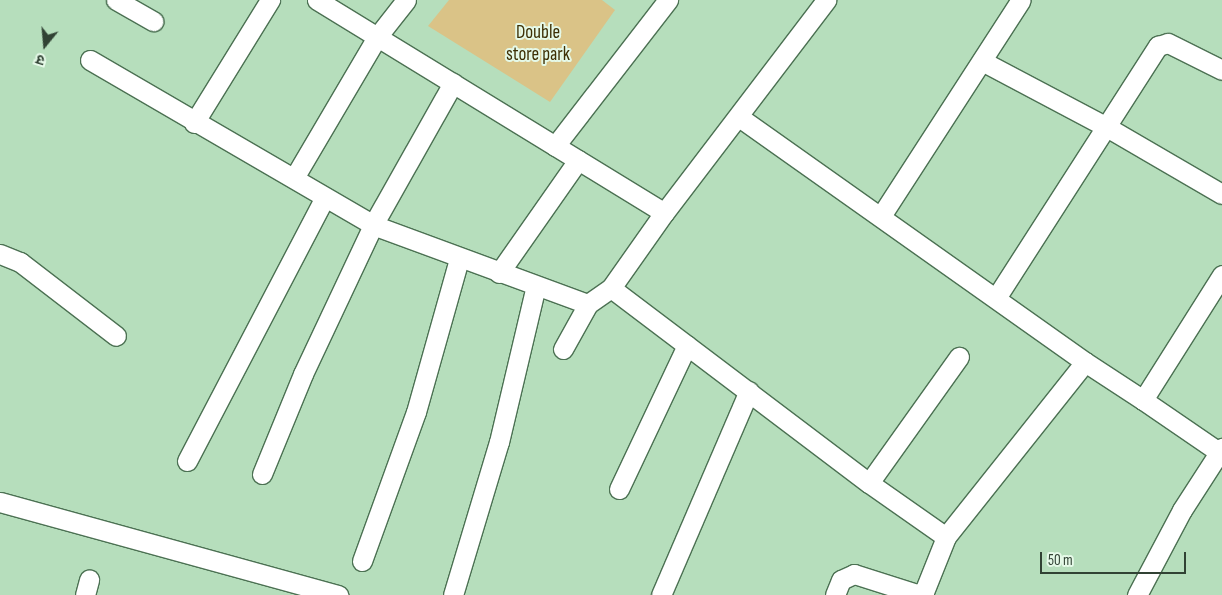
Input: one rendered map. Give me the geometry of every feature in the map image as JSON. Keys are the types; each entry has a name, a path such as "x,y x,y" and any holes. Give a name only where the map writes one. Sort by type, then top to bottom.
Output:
{"street":[{"path":"116,0 153,21"},
{"path":"194,124 270,0"},
{"path":"317,0 664,213"},
{"path":"294,178 377,37 406,0"},
{"path":"563,349 588,304 611,288 664,213 739,117 826,0"},
{"path":"881,216 1021,0"},
{"path":"554,146 662,2"},
{"path":"996,298 1105,126 1163,43 1222,70"},
{"path":"90,60 194,124 294,178 324,199 373,225 459,259 588,304"},
{"path":"982,61 1105,126 1222,194"},
{"path":"262,474 303,374 373,225 453,83"},
{"path":"739,117 1085,362 1221,450 1182,510 1137,595"},
{"path":"499,273 578,160"},
{"path":"187,460 324,199"},
{"path":"0,254 20,262 116,336"},
{"path":"362,561 416,412 459,259"},
{"path":"1144,400 1222,275"},
{"path":"453,595 499,442 536,286"},
{"path":"611,288 869,483 946,537"},
{"path":"619,489 688,345"},
{"path":"869,483 959,357"},
{"path":"835,595 841,580 854,574 917,594 924,592 946,537 1085,362"},
{"path":"661,595 749,392"},
{"path":"0,502 338,595"}],"green space":[{"name":"Double store park","path":"449,0 602,0 615,10 550,102 428,26"}]}
